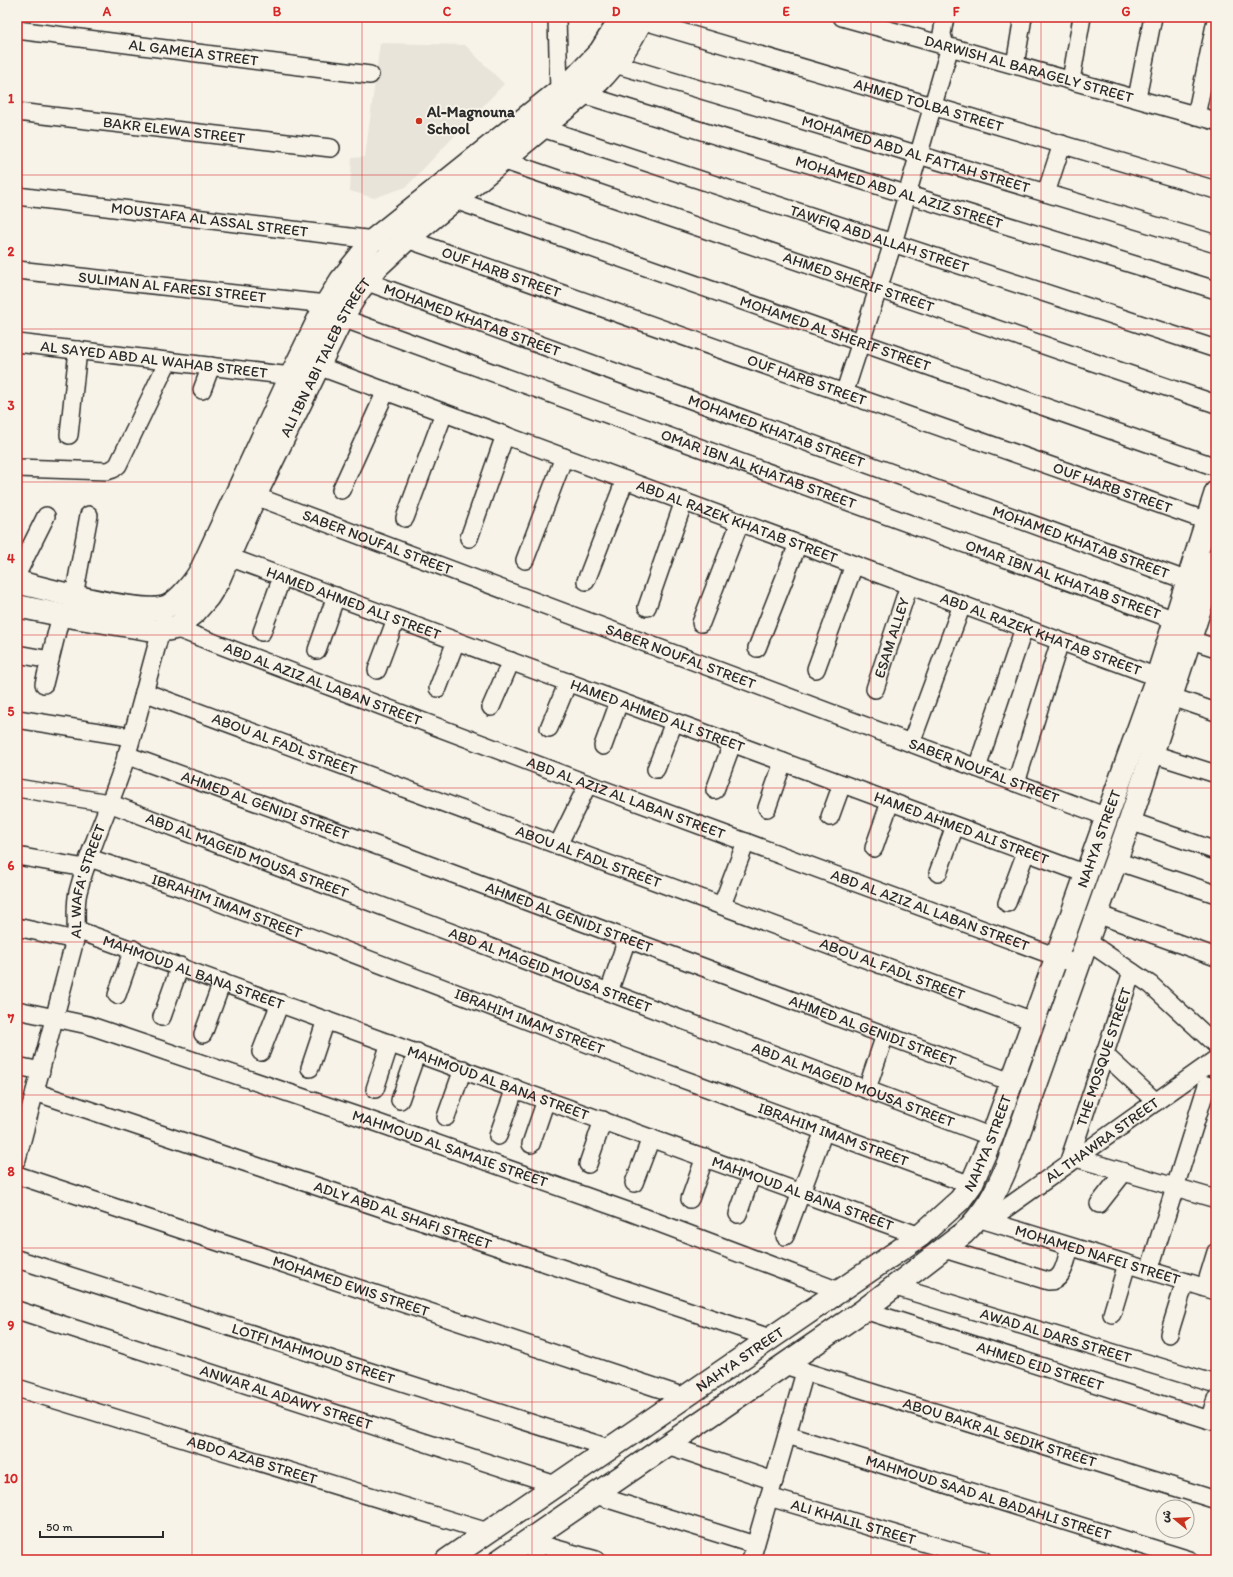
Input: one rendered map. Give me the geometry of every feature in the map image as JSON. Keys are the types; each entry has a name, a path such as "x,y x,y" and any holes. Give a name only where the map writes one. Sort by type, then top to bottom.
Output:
{"main road":[{"name":"ALI IBN ABI TALEB STREET","path":"168,629 195,612 208,597 218,581 256,496 318,366 334,311 341,280 372,240 559,91 579,74 636,18"},
{"name":"ALI IBN ABI TALEB STREET","path":"168,606 181,595 197,577 291,376 334,311 404,242 582,94 600,81 615,64 631,41 636,18"},
{"name":"NAHYA STREET","path":"447,1560 920,1236 965,1193 992,1137 1107,817 1157,677 1216,492"},
{"name":"NAHYA STREET","path":"500,1560 533,1548 595,1495 667,1445 796,1364 864,1310 983,1220 1000,1183 1116,861 1214,572"},
{"path":"17,582 74,596 142,610 168,606"},
{"path":"17,606 61,615 168,629"},
{"path":"965,1193 983,1220"},
{"path":"775,1335 796,1364"}],"street":[{"path":"557,17 559,91"},
{"name":"DARWISH AL BARAGELY STREET","path":"842,17 876,22 948,47 1137,98 1216,122"},
{"path":"844,394 893,243 949,50 944,42 942,34 946,17"},
{"path":"1015,65 1023,17"},
{"path":"1071,80 1082,17"},
{"path":"1137,98 1153,17"},
{"name":"AHMED TOLBA STREET","path":"636,18 1216,190"},
{"path":"1196,116 1216,20"},
{"name":"AL GAMEIA STREET","path":"17,30 370,76"},
{"name":"MOHAMED ABD AL FATTAH STREET","path":"615,64 1216,244"},
{"name":"MOHAMED ABD AL AZIZ STREET","path":"582,94 1216,290"},
{"name":"BAKR ELEWA STREET","path":"17,112 331,148"},
{"name":"TAWFIQ ABD ALLAH STREET","path":"542,128 1216,349"},
{"path":"1046,193 1062,144"},
{"name":"AHMED SHERIF STREET","path":"502,160 1216,404"},
{"name":"MOUSTAFA AL ASSAL STREET","path":"17,196 372,240 404,242"},
{"name":"MOHAMED AL SHERIF STREET","path":"455,200 1216,467"},
{"name":"OUF HARB STREET","path":"404,242 1207,521"},
{"name":"SULIMAN AL FARESI STREET","path":"17,270 334,311"},
{"name":"MOHAMED KHATAB STREET","path":"366,281 1188,581"},
{"name":"OMAR IBN AL KHATAB STREET","path":"334,311 1175,620"},
{"name":"AL SAYED ABD AL WAHAB STREET","path":"17,343 291,376"},
{"path":"69,435 78,350"},
{"path":"17,468 106,471 113,469 118,465 168,361"},
{"path":"202,390 211,366"},
{"name":"ABD AL RAZEK KHATAB STREET","path":"318,366 1157,677"},
{"path":"341,490 386,391"},
{"path":"405,518 444,413"},
{"path":"469,538 505,435"},
{"path":"525,560 564,457"},
{"path":"586,581 625,480"},
{"name":"SABER NOUFAL STREET","path":"256,496 1107,817"},
{"path":"647,607 684,501"},
{"path":"74,596 90,515"},
{"path":"17,574 46,516"},
{"path":"701,624 740,522"},
{"path":"757,648 798,544"},
{"name":"HAMED AHMED ALI STREET","path":"229,557 1086,874"},
{"path":"816,669 854,565"},
{"path":"262,632 282,576"},
{"name":"ESAM ALLEY","path":"875,689 909,585"},
{"path":"317,650 336,596"},
{"path":"911,743 962,605"},
{"name":"AL WAFA' STREET","path":"17,1159 23,1115 36,1092 76,935 76,901 87,863 126,755 144,692 168,629 168,606"},
{"path":"44,684 61,615"},
{"path":"377,670 396,619"},
{"path":"977,768 1024,628"},
{"name":"ABD AL AZIZ AL LABAN STREET","path":"168,629 1078,965"},
{"path":"1190,640 1216,648"},
{"path":"438,688 456,641"},
{"path":"1016,783 1060,641"},
{"path":"17,654 50,660"},
{"path":"491,707 511,661"},
{"path":"549,728 568,682"},
{"name":"ABOU AL FADL STREET","path":"144,692 1033,1021"},
{"path":"1172,697 1216,712"},
{"path":"603,746 619,702"},
{"path":"17,719 131,737"},
{"path":"656,769 674,722"},
{"path":"715,790 732,744"},
{"path":"1153,754 1216,774"},
{"name":"AHMED AL GENIDI STREET","path":"126,755 388,850 1011,1082"},
{"path":"767,808 783,762"},
{"path":"558,845 588,784"},
{"path":"830,817 842,784"},
{"name":"ABD AL MAGEID MOUSA STREET","path":"17,788 109,803 992,1137"},
{"path":"874,848 890,802"},
{"path":"1130,821 1216,851"},
{"path":"938,873 955,826"},
{"path":"722,905 746,842"},
{"path":"1007,903 1026,852"},
{"name":"IBRAHIM IMAM STREET","path":"17,856 87,863 182,888 620,1056 824,1131 965,1193"},
{"path":"1116,861 1216,894"},
{"path":"1097,914 1216,957"},
{"name":"MAHMOUD AL BANA STREET","path":"17,927 76,935 133,949 920,1236"},
{"path":"609,992 627,939"},
{"path":"1087,941 1151,985 1216,1046"},
{"path":"117,995 133,949"},
{"path":"162,1017 180,966"},
{"name":"THE MOSQUE STREET","path":"1072,1161 1104,1054 1132,972"},
{"path":"203,1034 222,982"},
{"path":"261,1052 280,1003"},
{"name":"MAHMOUD AL SAMAIE STREET","path":"17,1010 88,1026 378,1123 630,1212 839,1291"},
{"path":"310,1068 326,1020"},
{"path":"867,1090 884,1035"},
{"path":"375,1089 390,1043"},
{"path":"400,1100 417,1052"},
{"path":"1104,1054 1156,1102"},
{"name":"AL THAWRA STREET","path":"983,1220 1072,1161 1216,1059"},
{"path":"17,1066 41,1071"},
{"path":"446,1117 463,1069"},
{"path":"1149,1271 1176,1187 1212,1086 1188,1079"},
{"path":"498,1136 515,1088"},
{"name":"ADLY ABD AL SHAFI STREET","path":"36,1092 775,1335"},
{"path":"531,1144 546,1100"},
{"path":"588,1164 603,1120"},
{"path":"786,1236 824,1131"},
{"path":"634,1183 651,1138"},
{"path":"690,1199 705,1158"},
{"path":"1072,1161 1124,1172 1216,1199"},
{"path":"1098,1204 1124,1172"},
{"path":"738,1214 752,1174"},
{"name":"MOHAMED EWIS STREET","path":"17,1176 685,1397"},
{"name":"MOHAMED NAFEI STREET","path":"983,1220 1210,1289"},
{"path":"944,1249 1054,1282 1061,1274 1070,1247"},
{"path":"1210,1289 1216,1252"},
{"name":"LOTFI MAHMOUD STREET","path":"17,1259 609,1448"},
{"path":"1112,1314 1128,1264"},
{"path":"1169,1334 1185,1282"},
{"name":"AWAD AL DARS STREET","path":"896,1287 1216,1384"},
{"name":"ANWAR AL ADAWY STREET","path":"17,1310 556,1485"},
{"name":"AHMED EID STREET","path":"864,1310 1213,1421"},
{"path":"595,1495 752,1555 787,1435 796,1364"},
{"name":"ABOU BAKR AL SEDIK STREET","path":"796,1364 1216,1500"},
{"name":"ABDO AZAB STREET","path":"17,1388 488,1532"},
{"path":"1213,1421 1216,1399"},
{"name":"MAHMOUD SAAD AL BADAHLI STREET","path":"787,1435 1190,1560"},
{"path":"667,1445 774,1481"},
{"name":"ALI KHALIL STREET","path":"769,1497 983,1560"},
{"path":"533,1548 596,1560"}],"shaded area":[{"name":"Al-Magnouna School","path":"380,43 465,45 504,84 406,187 374,198 350,191 352,158 365,157"}],"place":[{"name":"Al-Magnouna School","path":"419,121"}]}
